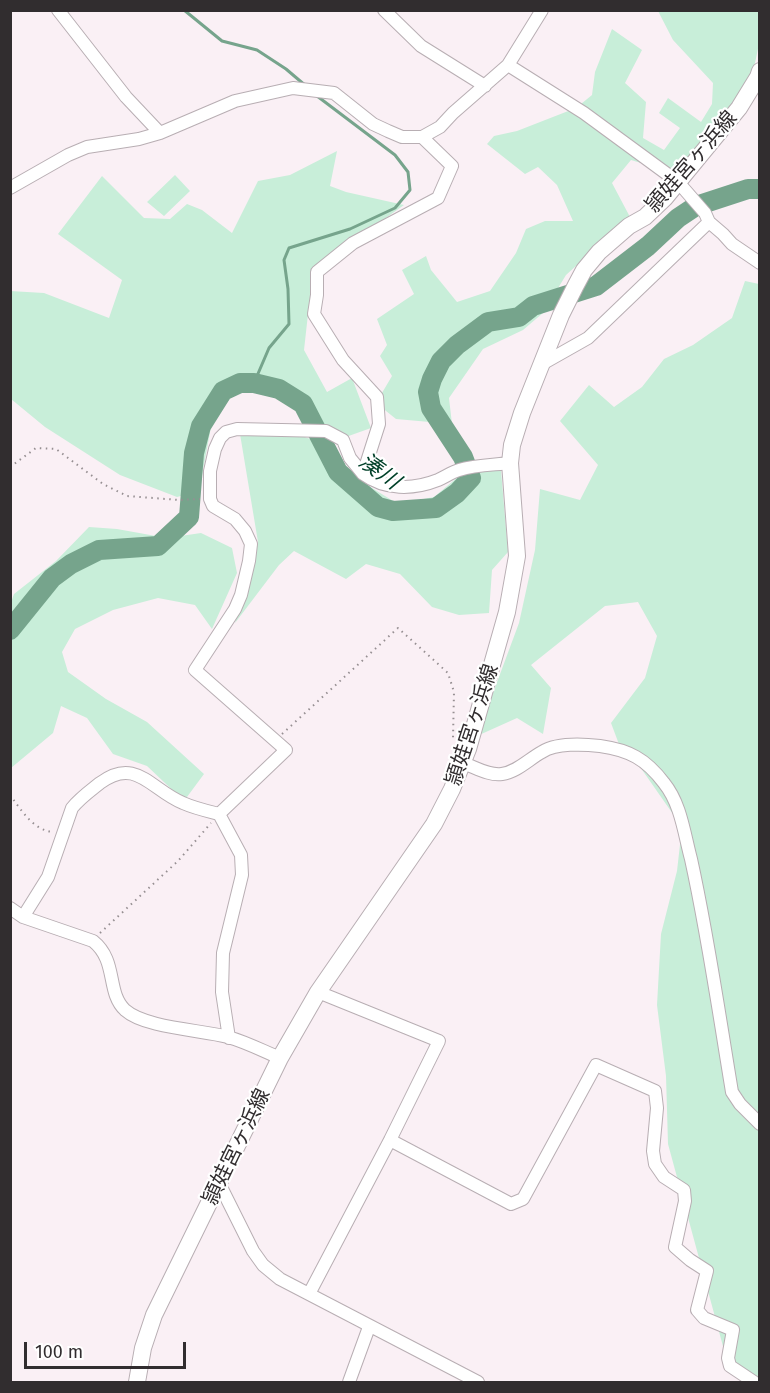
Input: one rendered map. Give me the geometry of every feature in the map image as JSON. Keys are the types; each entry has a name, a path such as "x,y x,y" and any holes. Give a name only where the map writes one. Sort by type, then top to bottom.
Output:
{"main road":[{"name":"頴娃宮ヶ浜線","path":"136,1383 143,1347 154,1315 280,1058 318,992 434,824 466,756 507,612 517,556 510,463 512,445 522,413 561,315 584,270 599,252 629,226 645,217 665,198 739,108 758,77 759,71"}],"street":[{"path":"58,10 126,97 160,133"},
{"path":"384,10 421,46 485,86"},
{"path":"10,188 68,155 87,147 139,139 160,133 235,101 293,88 334,93 373,124 402,137 422,137 440,128 508,65 543,10"},
{"path":"508,65 584,113 678,182 732,244 759,263"},
{"path":"363,474 380,423 377,397 344,360 314,314 317,273 353,243 438,198 452,166 422,137"},
{"path":"542,364 588,338 707,217"},
{"path":"219,814 286,750 195,670 235,609 241,594 252,544 245,531 234,519 213,506 210,499 210,471 220,438 226,432 237,429 326,431 343,440 350,458 363,474 375,482 392,487 415,486 436,481 458,470 510,463"},
{"path":"466,756 492,774 504,774 527,762 543,750 561,746 596,746 624,750 649,765 666,784 678,806 703,909 732,1092 759,1124"},
{"path":"230,1038 222,992 223,953 242,875 241,855 219,814 181,803 136,775 119,772 111,775 72,808 48,878 14,913 93,940 102,948 108,959 118,1002 127,1012 151,1022 230,1038 280,1058"},
{"path":"309,1294 439,1041 318,992"},
{"path":"390,1140 511,1204 523,1198 596,1065 655,1091 657,1108 653,1151 655,1164 664,1177 684,1190 685,1201 675,1247 707,1271 697,1310 704,1318 733,1330 728,1358 729,1366 754,1383"},
{"path":"219,1183 254,1251 263,1265 280,1279 478,1383"},
{"path":"349,1383 369,1327"}],"path":[{"path":"10,467 36,448 56,449 103,484 127,496 197,499"},
{"path":"274,740 398,628 448,673 454,692 453,738 466,756"},
{"path":"10,795 28,819 44,831 62,833"},
{"path":"93,940 114,918 178,861 219,814"}],"green space":[{"path":"658,11 759,11 759,44 752,77 727,116 677,174 631,160 612,183 630,217 566,275 543,313 523,330 483,349 449,398 452,424 396,419 376,403 392,376 380,356 387,345 377,319 414,294 402,270 426,256 431,270 457,302 490,291 516,253 526,229 545,221 573,221 557,185 538,167 525,174 487,144 494,136 517,131 576,108 592,95 595,72 612,29 642,50 625,83 646,102 643,138 664,150 680,128 659,113 668,98 701,122 712,104 713,83 673,40"},
{"path":"337,151 330,186 346,192 404,205 324,262 308,314 304,350 327,392 352,378 371,428 343,438 276,398 242,383 212,422 199,491 177,497 120,475 45,427 11,399 10,291 44,293 109,318 122,280 58,234 102,176 144,218 170,219 187,204 202,210 232,233 258,181 290,175"},
{"path":"175,175 190,191 164,216 147,202"},
{"path":"745,281 759,284 759,1382 745,1382 724,1350 668,1144 666,1076 657,1005 661,934 677,871 682,827 638,764 620,747 611,723 645,678 657,636 638,602 605,606 531,665 551,688 543,734 517,718 477,736 519,623 535,550 540,489 580,500 598,465 560,421 589,385 614,407 642,387 664,359 693,345 732,318"},
{"path":"294,433 326,445 359,480 398,504 434,497 465,471 500,459 508,552 492,570 489,613 459,615 432,607 400,574 366,564 346,579 294,551 279,565 235,623 258,542 240,434"},
{"path":"89,527 117,529 167,538 201,533 232,548 237,573 212,629 195,605 158,598 113,610 75,629 62,652 68,672 106,699 147,722 204,774 184,801 147,766 113,754 87,718 61,706 53,733 11,768 10,605 14,594 56,561"}],"waterway":[{"path":"184,10 222,41 257,50 286,69 306,86"},
{"path":"254,383 269,348 289,324 284,260 289,248 350,229 395,208 410,190 408,172 395,155 317,96"},
{"name":"湊川","path":"10,630 52,578 71,564 99,550 158,546 189,517 194,453 201,426 223,391 240,383 254,383 279,389 303,404 338,472 378,507 393,511 436,508 457,493 471,478 463,457 431,408 428,392 441,361 457,345 488,322 519,317 533,306 596,286 648,246 678,218 696,206 748,189 760,189"}]}
